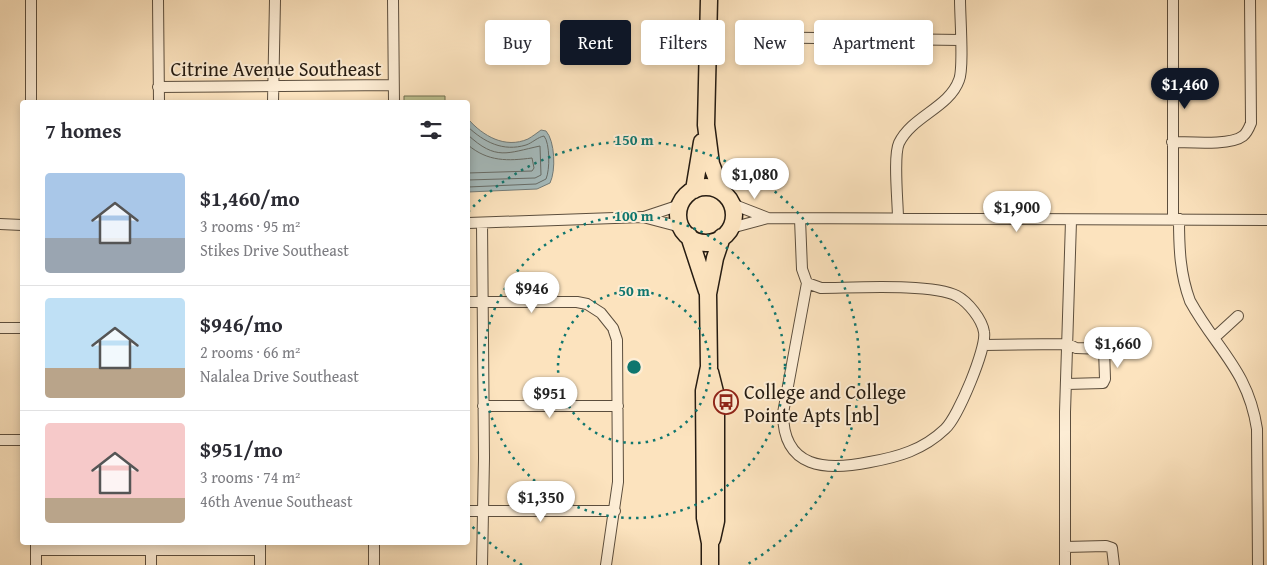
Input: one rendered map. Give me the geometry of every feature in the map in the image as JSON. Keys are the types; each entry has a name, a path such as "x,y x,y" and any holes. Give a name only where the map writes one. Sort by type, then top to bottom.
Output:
{"main road":[{"path":"708,0 706,125 711,164 734,218 715,258 708,294 709,367 704,391 705,518 710,543 710,565"},
{"path":"694,190 706,125"},
{"path":"708,294 678,215 680,205 686,196 694,190 708,187 727,198"},
{"path":"685,232 707,242 726,232"}],"street":[{"path":"31,0 31,100"},
{"path":"158,0 158,100"},
{"path":"273,100 275,0"},
{"path":"393,0 394,100"},
{"path":"898,219 898,144 913,124 933,110 956,88 960,78 960,0"},
{"path":"1173,0 1172,142 1179,253 1185,288 1200,318 1240,374 1249,393 1257,429 1261,562"},
{"path":"1172,142 1229,142 1242,138 1247,133 1251,123 1250,0"},
{"path":"804,39 960,40"},
{"name":"Citrine Avenue Southeast","path":"158,87 394,85"},
{"path":"727,198 768,218"},
{"path":"470,223 643,217 680,205"},
{"path":"643,217 685,232"},
{"path":"726,232 768,218 1071,221 1267,220"},
{"path":"800,219 802,269 807,283 783,413 783,431 790,448 807,462 844,468 902,456 927,442 946,428 958,410 984,345 984,330 966,302 956,295 923,289 821,288 807,283"},
{"path":"1065,565 1065,412 1071,221"},
{"path":"482,223 482,565"},
{"path":"0,224 20,225"},
{"path":"470,302 577,302 587,304 601,313 613,328 617,340 618,482 606,565"},
{"path":"1214,338 1238,316"},
{"path":"0,328 20,328"},
{"path":"984,345 1068,344 1076,348 1104,349 1105,379 1103,384 1067,384"},
{"path":"483,406 618,406"},
{"path":"0,440 20,440"},
{"path":"470,511 615,511"},
{"path":"374,545 374,565"},
{"path":"36,565 36,546 260,546 260,565"},
{"path":"151,546 151,565"},
{"path":"1065,547 1106,546 1112,548 1114,565"}],"green space":[{"path":"404,96 445,96 445,100 404,100"}],"water":[{"path":"470,121 480,131 503,142 519,142 528,139 541,130 546,131 554,156 552,178 550,183 537,189 470,192"}],"place":[{"name":"College and College Pointe Apts [nb]","path":"726,402"}]}
